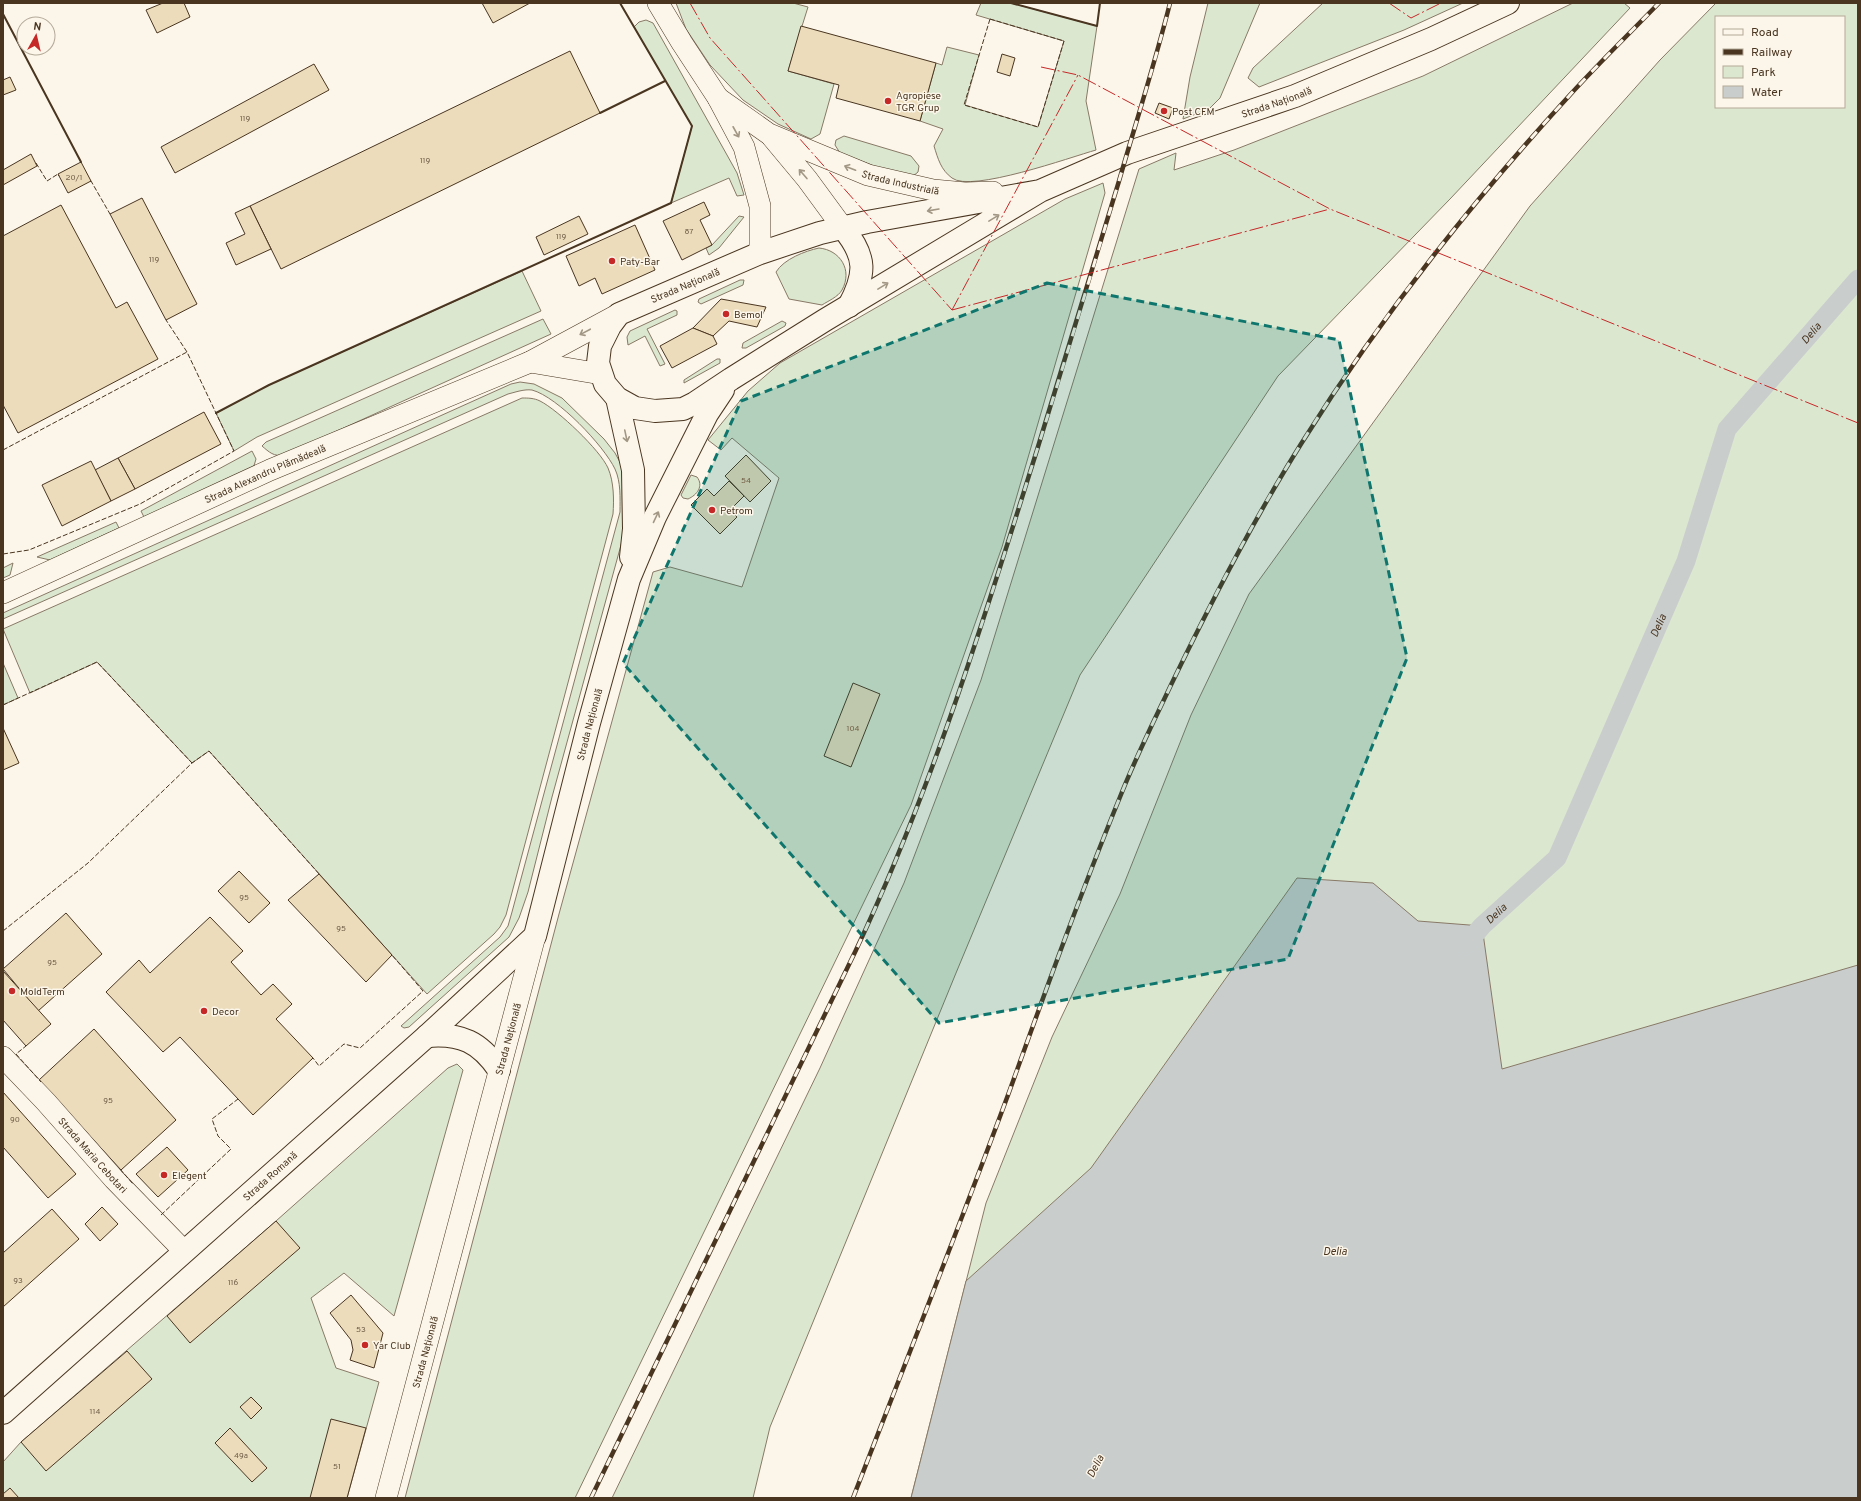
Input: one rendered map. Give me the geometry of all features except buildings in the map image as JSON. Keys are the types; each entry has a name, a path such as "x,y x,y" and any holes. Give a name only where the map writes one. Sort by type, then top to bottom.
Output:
{"main road":[{"name":"Strada Națională","path":"1040,190 867,222 820,233 760,254 619,314 610,326 600,346 598,363 600,374 605,384 617,398 635,408 655,411 683,409 696,403 731,379 1040,190 1127,153 1295,96 1417,45 1508,3"},
{"path":"843,228 856,246 861,256 862,267 858,288 849,306"},
{"name":"Strada Națională","path":"535,936 589,723 629,578 655,517 707,414 731,379"},
{"name":"Strada Națională","path":"617,398 633,470 634,529 629,578"},
{"name":"Strada Romană","path":"3,1413 427,1036 535,936"},
{"path":"427,1036 444,1035 461,1038 476,1045 489,1056 499,1070"}],"street":[{"name":"Strada Industrială","path":"658,3 718,98 744,147 760,206 760,254"},
{"name":"Strada Industrială","path":"718,98 769,134 868,175 898,183 965,194 1040,190"},
{"name":"Strada Industrială","path":"769,134 808,179 843,228"},
{"name":"Strada Alexandru Plămădeală","path":"3,593 270,470 530,362 619,314"},
{"path":"530,362 600,374"},
{"name":"Strada Națională","path":"386,1498 535,936"},
{"name":"Strada Maria Cebotari","path":"3,1057 46,1102 114,1179 184,1251"}],"highlighted area":[{"path":"1047,283 1339,340 1407,658 1288,959 939,1023 623,663 741,401"}],"green space":[{"path":"676,3 793,3 808,7 788,71 834,84 820,134 811,139 778,124 743,100 710,65 686,29"},
{"path":"981,3 1011,3 1097,26 1086,101 1096,150 999,178 979,181 963,181 952,178 948,175 939,160 934,146 943,129 920,121 936,63 942,65 947,47 979,55 965,105 1038,127 1064,41 976,15"},
{"path":"1208,3 1260,3 1220,98 1209,109 1183,119 1190,77"},
{"path":"1323,3 1463,3 1404,30 1259,87 1248,78 1253,68"},
{"path":"1573,3 1624,3 1630,8 1450,199 1278,376 1080,675 770,1427 753,1498 612,1498 820,1068 904,883 981,680 1139,169 1176,153 1174,170 1234,150 1423,76"},
{"path":"1716,3 1858,3 1858,1498 911,1498 986,1203 1052,1037 1120,894 1191,715 1249,594 1530,206 1660,60"},
{"path":"646,20 653,23 727,155 737,173 744,195 737,196 729,178 671,203 692,126 634,27 639,22"},
{"path":"844,136 911,156 919,166 918,172 912,177 890,172 840,153 835,145 836,140"},
{"path":"1103,183 1105,193 1002,547 911,805 575,1498 405,1498 559,914 653,572 670,567 742,587 779,478 732,438 721,450 708,440 748,391 780,363 1065,199"},
{"path":"739,216 744,217 719,248 709,255 706,248 712,245"},
{"path":"819,248 833,253 842,262 846,275 842,290 835,297 822,305 789,299 776,272 789,259 801,253"},
{"path":"522,271 541,311 257,437 234,451 216,413 269,385"},
{"path":"740,280 744,280 743,285 701,304 698,302 699,299"},
{"path":"675,310 677,311 677,315 647,329 665,364 660,366 645,336 628,345 627,337 630,331"},
{"path":"543,319 551,334 284,455 274,455 262,446 266,442"},
{"path":"782,321 786,323 785,326 746,348 742,348 743,343"},
{"path":"717,359 720,359 720,363 684,383 684,380"},
{"path":"520,382 534,384 562,398 604,439 615,453 622,466 624,534 552,797 528,892 519,918 509,937 409,1027 404,1028 401,1026 500,937 508,926 620,512 620,496 617,474 609,459 591,436 567,412 543,394 532,390 523,390 508,394 3,619 3,613 511,384"},
{"path":"522,398 536,399 548,406 578,431 597,451 604,460 610,473 613,491 613,514 506,915 500,927 494,934 427,994 209,751 192,763 97,662 30,693 3,629"},
{"path":"252,451 256,459 253,469 144,517 141,511"},
{"path":"691,475 697,477 700,487 697,493 688,499 683,498 681,495"},
{"path":"116,522 119,528 50,560 37,557"},
{"path":"13,563 10,575 3,578 3,568"},
{"path":"3,663 18,698 3,705"},
{"path":"457,1064 463,1070 394,1316 344,1273 311,1298 336,1368 379,1382 347,1498 3,1498 3,1462 21,1442 276,1221 448,1068"}],"water":[{"name":"Delia","path":"1297,878 1373,883 1418,921 1482,926 1502,1069 1858,965 1858,1498 911,1498 966,1281 1091,1168"}],"waterway":[{"name":"Delia","path":"1465,946 1482,926 1557,858 1686,561 1727,429 1858,279"}],"railway":[{"path":"591,1498 856,950 909,828 955,703 1017,513 1119,181 1170,3"},
{"path":"853,1498 970,1196 1076,908 1120,797 1170,687 1232,564 1265,503 1301,444 1362,352 1394,307 1496,178 1591,72 1659,3"}],"fence":[{"path":"990,19 1064,41 1038,127 964,105 990,19"},
{"path":"36,163 47,181 58,174 59,176"},
{"path":"90,181 110,214"},
{"path":"3,554 29,550 140,504 234,451 187,352 166,320"},
{"path":"3,450 187,352"},
{"path":"3,705 97,662 192,763"},
{"path":"3,931 88,863 192,763 209,751 320,875"},
{"path":"311,1060 313,1058 319,1066 344,1044 360,1048 423,991 391,954"},
{"path":"25,1045 26,1046 16,1054 41,1082"},
{"path":"161,1215 231,1149 218,1136 212,1119 238,1099 239,1100"},
{"path":"120,1169 133,1184"}],"wall":[{"path":"216,413 269,385 671,203 692,126 620,3"},
{"path":"1011,3 1097,26 1100,3"},
{"path":"3,14 81,162"},
{"path":"600,113 665,81"}],"power":[{"path":"690,3 710,38 952,310"},
{"path":"1389,3 1411,18 1441,3"},
{"path":"1041,67 1078,75 1330,209 1858,423"},
{"path":"952,310 1078,75"},
{"path":"952,310 1330,209"}],"place":[{"name":"Agropiese TGR Grup","path":"888,101"},
{"name":"Post CFM","path":"1164,111"},
{"name":"Paty-Bar","path":"612,261"},
{"name":"Bemol","path":"726,314"},
{"name":"Petrom","path":"712,510"},
{"name":"MoldTerm","path":"12,991"},
{"name":"Decor","path":"204,1011"},
{"name":"Elegent","path":"164,1175"},
{"name":"Yar Club","path":"365,1345"}]}
